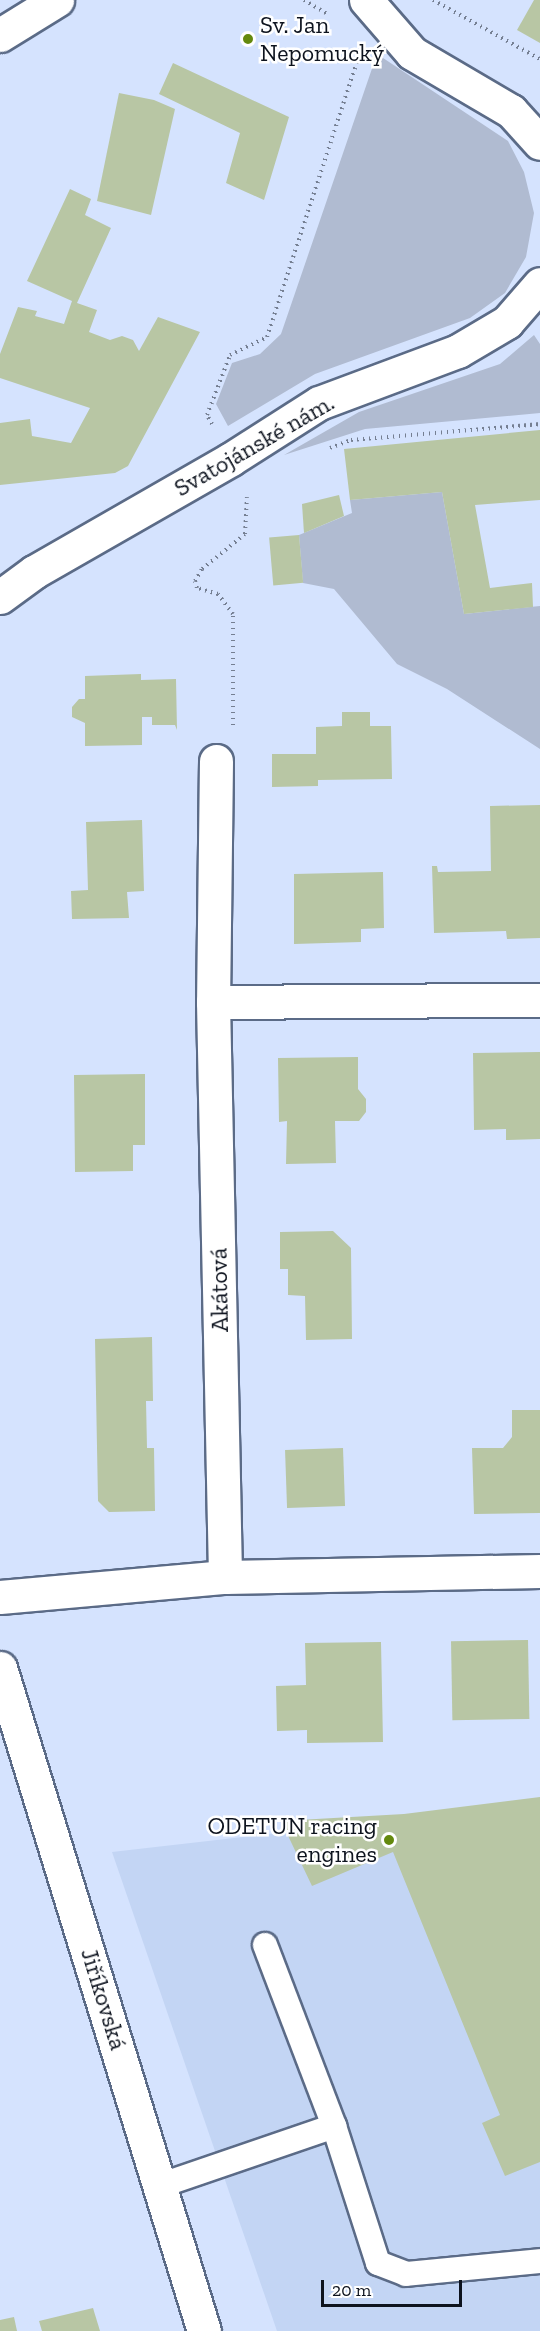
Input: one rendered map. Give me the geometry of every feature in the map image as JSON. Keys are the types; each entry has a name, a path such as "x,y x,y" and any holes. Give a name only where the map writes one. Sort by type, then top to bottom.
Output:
{"street":[{"path":"0,35 57,0"},
{"path":"368,3 412,53 511,111 540,143"},
{"name":"Svatojánské nám.","path":"0,597 34,572 231,459 318,402 458,351 507,322 540,284"},
{"name":"Akátová","path":"216,761 213,1002 225,1577"},
{"path":"213,1002 540,1000"},
{"path":"0,1597 225,1577 540,1571"},
{"name":"Jiříkovská","path":"0,1668 162,2186 204,2331"}],"lane":[{"path":"265,1945 334,2126 378,2263 406,2274 540,2261"},
{"path":"162,2186 334,2126"}],"path":[{"path":"216,761 233,762 233,614 218,594 197,588 195,581 202,569 245,534 248,489 207,415 230,355 267,337 360,54 342,23 304,0"},
{"path":"433,0 540,59"},
{"path":"342,23 368,3"},
{"path":"321,451 351,440 540,424"}],"shaded area":[{"path":"377,54 508,141 524,172 534,213 526,257 505,293 470,318 315,374 228,426 216,404 232,363 260,354 281,334"},
{"path":"534,335 540,344 540,413 365,429 284,455 359,412 500,364"},
{"path":"442,492 464,614 540,606 540,749 447,689 397,664 334,589 303,583 299,535 352,513 350,500"},
{"path":"540,1803 540,2331 277,2331 112,1852"}],"building":[{"path":"534,0 540,0 540,43 517,30"},
{"path":"173,63 289,117 264,200 226,183 240,133 159,94"},
{"path":"119,93 154,100 175,109 151,215 97,201"},
{"path":"70,189 91,199 85,215 111,228 77,303 97,310 89,332 110,340 122,336 133,340 139,351 158,317 200,332 128,466 115,473 0,485 0,423 30,419 32,436 71,443 90,408 0,378 0,354 18,307 37,311 35,316 64,324 72,301 27,281"},
{"path":"540,430 540,500 475,505 490,588 532,583 533,607 464,614 442,492 350,500 344,449"},
{"path":"339,495 344,516 304,533 302,504"},
{"path":"299,535 303,583 273,585 269,538"},
{"path":"141,674 141,680 176,679 177,730 175,725 152,725 152,717 142,717 142,745 85,746 85,723 72,717 72,707 79,699 85,699 85,676"},
{"path":"342,712 370,712 370,726 391,726 392,779 318,780 318,786 272,787 272,754 316,754 316,727 342,726"},
{"path":"540,805 540,938 507,939 506,931 434,933 432,866 437,866 438,872 491,871 490,806"},
{"path":"142,820 144,891 127,892 129,918 72,919 71,891 88,890 86,822"},
{"path":"383,872 384,928 361,929 361,942 294,944 294,874"},
{"path":"540,1052 540,1139 506,1140 506,1129 474,1130 473,1053"},
{"path":"358,1057 358,1089 366,1099 366,1112 359,1121 335,1121 336,1163 286,1164 287,1121 279,1122 278,1058"},
{"path":"145,1074 145,1145 133,1145 133,1171 75,1172 74,1075"},
{"path":"333,1231 351,1248 352,1339 306,1340 305,1296 288,1295 288,1269 280,1269 280,1232"},
{"path":"152,1337 153,1401 146,1401 147,1448 154,1448 155,1511 109,1512 98,1501 95,1339"},
{"path":"512,1410 540,1410 540,1513 474,1514 472,1448 503,1448 512,1437"},
{"path":"343,1448 345,1506 287,1508 285,1450"},
{"path":"528,1640 529,1719 452,1720 451,1641"},
{"path":"381,1642 383,1742 307,1743 307,1730 277,1731 276,1686 306,1685 305,1643"},
{"path":"540,1797 540,2162 505,2176 482,2123 500,2115 393,1852 312,1886 281,1821 404,1814"},
{"path":"93,2308 100,2331 42,2331 39,2321"},
{"path":"14,2317 17,2331 0,2331 0,2320"}],"place":[{"name":"Sv. Jan Nepomucký","path":"248,39"},
{"name":"ODETUN racing engines","path":"389,1840"}]}
